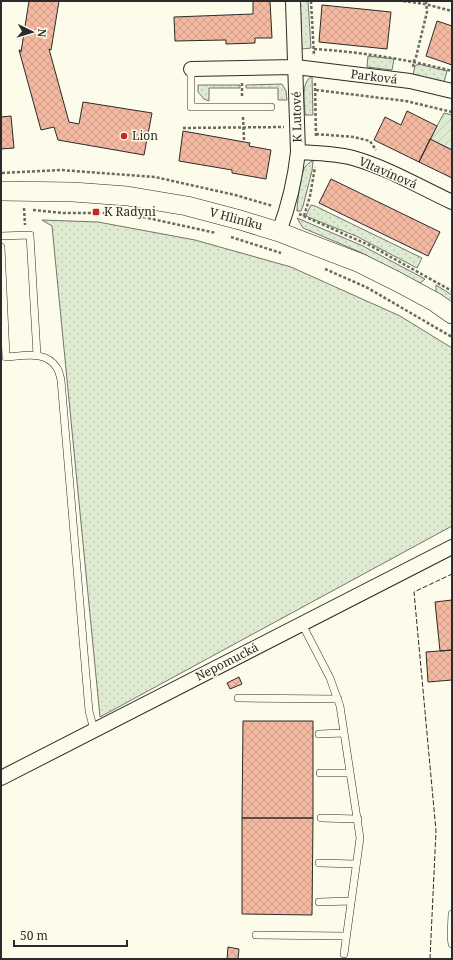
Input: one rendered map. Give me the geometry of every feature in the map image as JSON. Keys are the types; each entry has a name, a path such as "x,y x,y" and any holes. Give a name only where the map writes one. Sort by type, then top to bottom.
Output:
{"main road":[{"name":"V Hliníku","path":"1,191 59,191 127,196 187,206 240,220 279,232 360,263 435,302 452,314"}],"street":[{"name":"K Lutové","path":"279,232 292,193 296,174 298,152 294,1"},
{"name":"Parková","path":"191,69 296,67 410,81 452,91"},
{"name":"Vltavínová","path":"298,152 330,154 352,158 374,165 452,202"},
{"name":"Nepomucká","path":"1,778 452,547"}],"lane":[{"path":"191,69 191,107 271,107"},
{"path":"1,236 30,236 37,355"},
{"path":"1,247 6,357 37,355 46,358 58,368 61,380 89,711 94,730"},
{"path":"302,624 330,678 338,699 358,819 360,838 344,954"},
{"path":"238,698 338,699"},
{"path":"320,734 344,733"},
{"path":"320,773 350,773"},
{"path":"321,818 358,819"},
{"path":"319,863 356,864"},
{"path":"319,902 351,901"},
{"path":"452,914 452,944"},
{"path":"256,935 346,936"}],"path":[{"path":"304,216 315,173 316,153 316,90 311,1"},
{"path":"403,1 425,3 452,11"},
{"path":"406,101 414,61 427,12 425,3"},
{"path":"314,49 373,54 414,61 452,71"},
{"path":"316,90 406,101 452,112"},
{"path":"183,128 289,127"},
{"path":"17,209 64,213 108,213"},
{"path":"138,216 223,234"},
{"path":"230,236 286,254"},
{"path":"320,267 366,287 452,337"}],"green space":[{"path":"300,1 308,1 311,48 302,49"},
{"path":"368,56 394,59 392,70 367,67"},
{"path":"418,64 447,71 444,82 413,75 415,66"},
{"path":"312,76 313,115 305,115 305,88 308,79"},
{"path":"282,84 286,91 287,100 278,100 278,88 246,88 246,85"},
{"path":"198,85 240,85 240,88 209,88 209,101 204,99 198,92"},
{"path":"444,113 452,115 452,150 430,139"},
{"path":"313,161 303,206 301,211 297,211 302,175 305,167"},
{"path":"311,205 422,258 417,268 356,236 308,217 306,215"},
{"path":"297,218 363,246 425,279 419,284 360,252 303,228"},
{"path":"42,220 98,222 195,240 291,267 400,316 452,348 452,526 100,717 52,226"},
{"path":"436,285 452,295 452,304 436,294"}],"building":[{"path":"29,1 59,1 51,50 49,49 69,122 79,124 83,102 152,113 144,155 58,140 54,127 41,130 19,50 21,52"},
{"path":"253,1 270,1 272,38 255,38 255,43 226,44 226,40 175,41 174,17 253,14"},
{"path":"322,5 391,12 387,49 319,42"},
{"path":"437,21 452,26 452,65 426,56"},
{"path":"407,111 437,126 419,162 374,140 385,117 401,125"},
{"path":"11,116 14,148 1,149 1,117"},
{"path":"183,131 250,143 249,146 271,150 266,179 232,173 232,170 179,161"},
{"path":"430,139 452,150 452,178 419,162"},
{"path":"331,179 440,232 428,256 319,203"},
{"path":"452,600 452,650 440,651 435,602"},
{"path":"452,650 452,680 428,682 426,652"},
{"path":"239,677 242,684 230,689 227,683"},
{"path":"243,721 313,721 313,818 242,818"},
{"path":"242,818 313,818 312,915 242,914"},
{"path":"228,947 239,949 238,959 227,959"}],"fence":[{"path":"430,959 436,831 414,592 452,574"}],"place":[{"name":"Lion","path":"124,136"},
{"name":"K Radyni","path":"96,212"}]}
